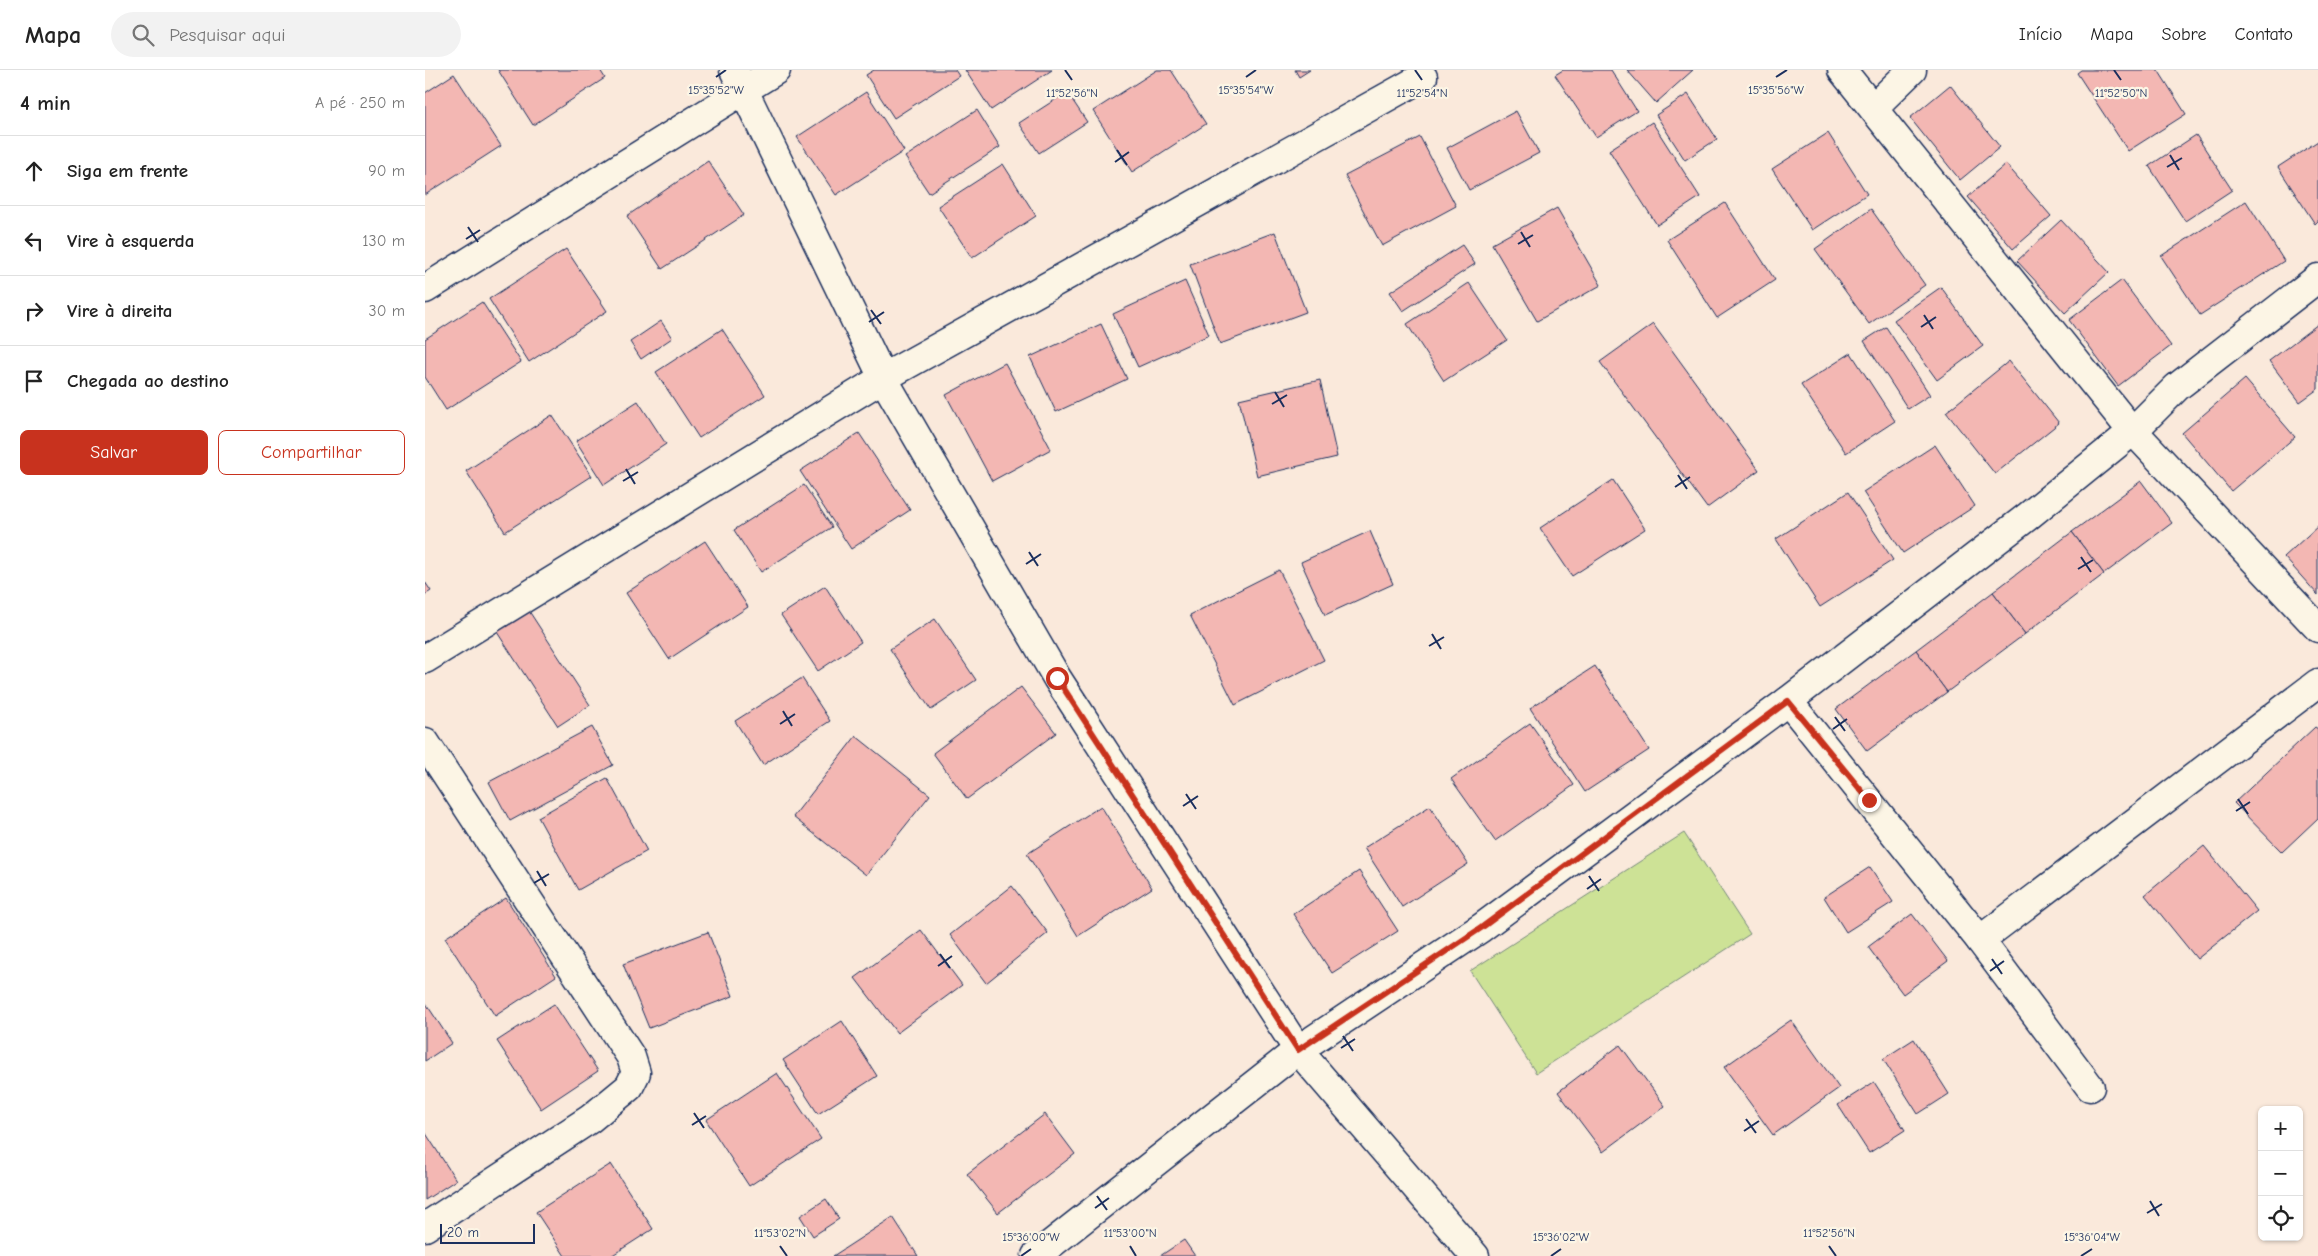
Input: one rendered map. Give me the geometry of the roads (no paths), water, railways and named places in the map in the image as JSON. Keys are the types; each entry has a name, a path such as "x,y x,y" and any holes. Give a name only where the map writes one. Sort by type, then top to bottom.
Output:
{"street":[{"path":"425,289 739,80 776,70"},
{"path":"1842,70 2133,431 2318,628"},
{"path":"1873,108 1912,70"},
{"path":"425,659 883,378 1423,77"},
{"path":"739,80 883,378 1057,678 1298,1050 1475,1256"},
{"path":"1036,1256 1298,1050 1481,928 1788,701 2027,517 2133,431 2177,387 2318,278"},
{"path":"1980,940 2318,683"},
{"path":"1788,701 1980,940 2090,1087"},
{"path":"425,742 631,1057 636,1073 629,1087 590,1119 425,1227"}]}
